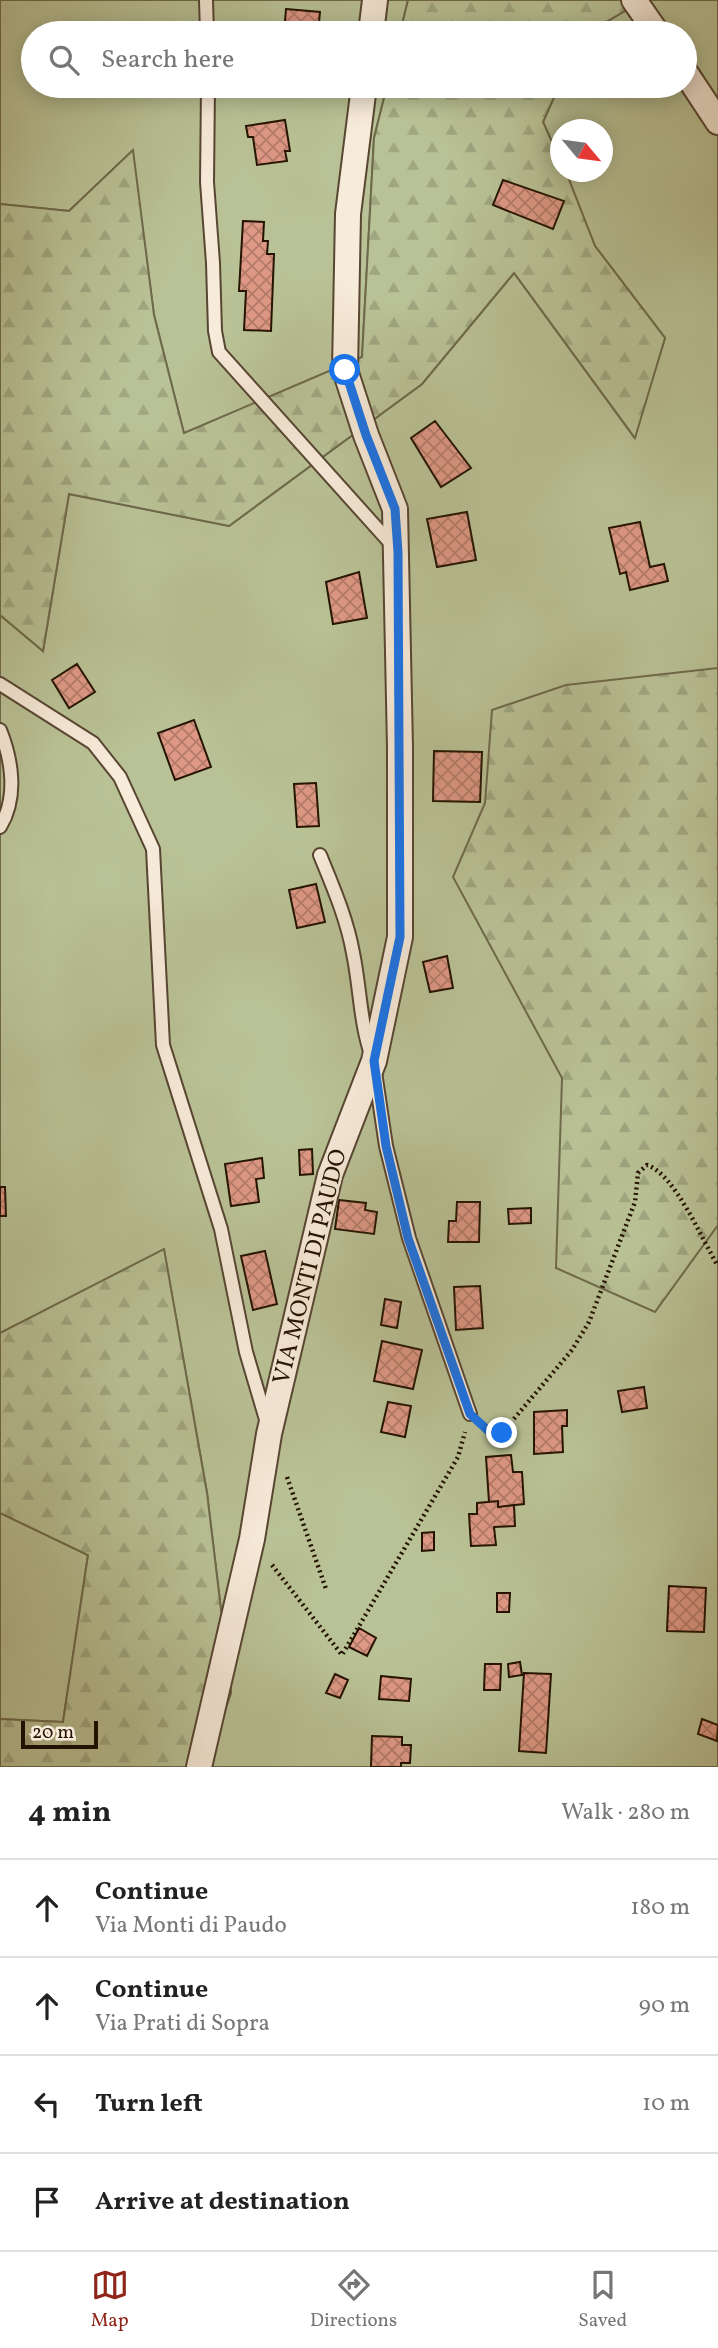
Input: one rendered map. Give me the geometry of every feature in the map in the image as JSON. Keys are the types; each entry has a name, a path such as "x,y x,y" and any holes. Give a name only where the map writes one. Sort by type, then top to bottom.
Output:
{"street":[{"path":"372,21 375,0"},
{"path":"635,0 649,21"},
{"path":"697,90 718,122"},
{"name":"VIA MONTI DI PAUDO","path":"199,1767 252,1539 270,1434 330,1175 374,1061 400,937 398,552 395,509 366,435 345,370 348,214 362,98"}],"lane":[{"path":"206,0 207,21"},
{"path":"208,98 207,182 214,263 215,331 219,352 398,552"},
{"path":"0,684 93,743 120,777 153,849 163,1045 221,1229 246,1352 270,1434"},
{"path":"0,730 11,769 11,797 0,827"},
{"path":"320,855 342,910 353,950 365,1037 374,1061 386,1146 408,1238 470,1414"}],"path":[{"path":"252,1539 342,1655 458,1457 470,1414 493,1435 502,1433 572,1350 589,1322 635,1202 638,1173 647,1165 655,1167 684,1203 718,1266"},
{"path":"285,1470 320,1564 326,1589"}],"green space":[{"path":"0,0 408,0 403,21 21,21 21,98 384,98 374,138 362,357 184,434 154,315 132,151 69,211 0,204"},
{"path":"408,0 644,0 608,21 403,21"},
{"path":"644,0 718,0 718,1767 205,1767 231,1693 207,1493 164,1250 0,1333 0,615 43,651 69,494 229,526 422,384 514,273 634,437 665,338 595,246 570,182 613,182 613,119 550,119 550,138 543,122 554,98 697,98 697,21 608,21"},
{"path":"384,98 554,98 543,122 550,138 550,182 570,182 595,246 665,338 635,438 514,273 422,384 229,526 69,494 43,651 0,615 0,204 69,211 133,150 154,315 184,433 362,357 374,138"},
{"path":"718,668 718,1225 655,1312 556,1268 562,1078 453,877 485,803 492,710 566,685"},
{"path":"164,1249 207,1493 231,1693 205,1767 0,1767 0,1719 63,1722 88,1555 0,1513 0,1333"},
{"path":"0,1513 88,1555 63,1722 0,1719"}],"building":[{"path":"286,9 320,12 319,21 285,21"},
{"path":"285,120 290,151 285,151 287,161 257,165 253,137 248,137 246,126"},
{"path":"503,180 564,201 553,229 493,205"},
{"path":"243,221 264,222 263,241 268,241 267,254 274,254 271,331 244,330 246,291 239,291"},
{"path":"435,421 471,468 441,487 411,438"},
{"path":"467,512 476,560 437,567 427,519"},
{"path":"640,522 650,567 664,564 668,581 630,590 626,572 620,574 609,528"},
{"path":"359,572 367,618 333,624 326,582"},
{"path":"77,664 95,692 69,708 52,680"},
{"path":"194,720 211,767 175,780 158,733"},
{"path":"434,751 482,752 480,802 433,801"},
{"path":"316,783 319,826 297,827 294,784"},
{"path":"316,884 325,922 297,928 289,890"},
{"path":"447,956 453,988 430,992 423,962"},
{"path":"312,1149 313,1174 300,1175 299,1150"},
{"path":"262,1158 264,1178 256,1179 259,1202 231,1206 225,1164"},
{"path":"0,1187 5,1187 6,1216 0,1216"},
{"path":"339,1200 366,1203 365,1210 377,1212 374,1234 335,1229"},
{"path":"457,1202 480,1202 479,1242 448,1242 449,1221 456,1221"},
{"path":"531,1208 531,1223 509,1224 508,1209"},
{"path":"265,1251 277,1304 253,1310 241,1256"},
{"path":"480,1286 483,1328 456,1330 454,1287"},
{"path":"385,1299 401,1302 397,1328 381,1325"},
{"path":"382,1341 422,1350 413,1389 374,1381"},
{"path":"644,1387 647,1408 622,1412 618,1391"},
{"path":"388,1402 411,1406 405,1437 381,1432"},
{"path":"567,1410 567,1426 562,1426 563,1452 534,1454 534,1412"},
{"path":"511,1455 513,1472 522,1472 524,1504 498,1507 498,1501 489,1502 486,1457"},
{"path":"498,1501 498,1507 514,1505 515,1526 494,1527 496,1545 471,1546 469,1514 477,1514 477,1503"},
{"path":"434,1532 434,1550 422,1551 422,1533"},
{"path":"669,1586 706,1588 704,1632 667,1631"},
{"path":"497,1593 510,1593 509,1612 497,1612"},
{"path":"359,1628 376,1638 367,1656 349,1647"},
{"path":"520,1662 522,1675 509,1677 508,1664"},
{"path":"485,1664 501,1664 500,1690 484,1690"},
{"path":"524,1673 551,1674 546,1753 519,1751"},
{"path":"335,1674 348,1680 340,1698 326,1693"},
{"path":"381,1676 411,1679 409,1701 379,1699"},
{"path":"702,1719 718,1725 717,1741 698,1734"},
{"path":"372,1736 402,1737 402,1745 411,1745 410,1763 401,1763 401,1767 371,1767"}],"route":[{"path":"345,370 366,435 395,509 398,552 400,937 374,1061 386,1146 408,1238 470,1414 493,1435 502,1433"}]}
